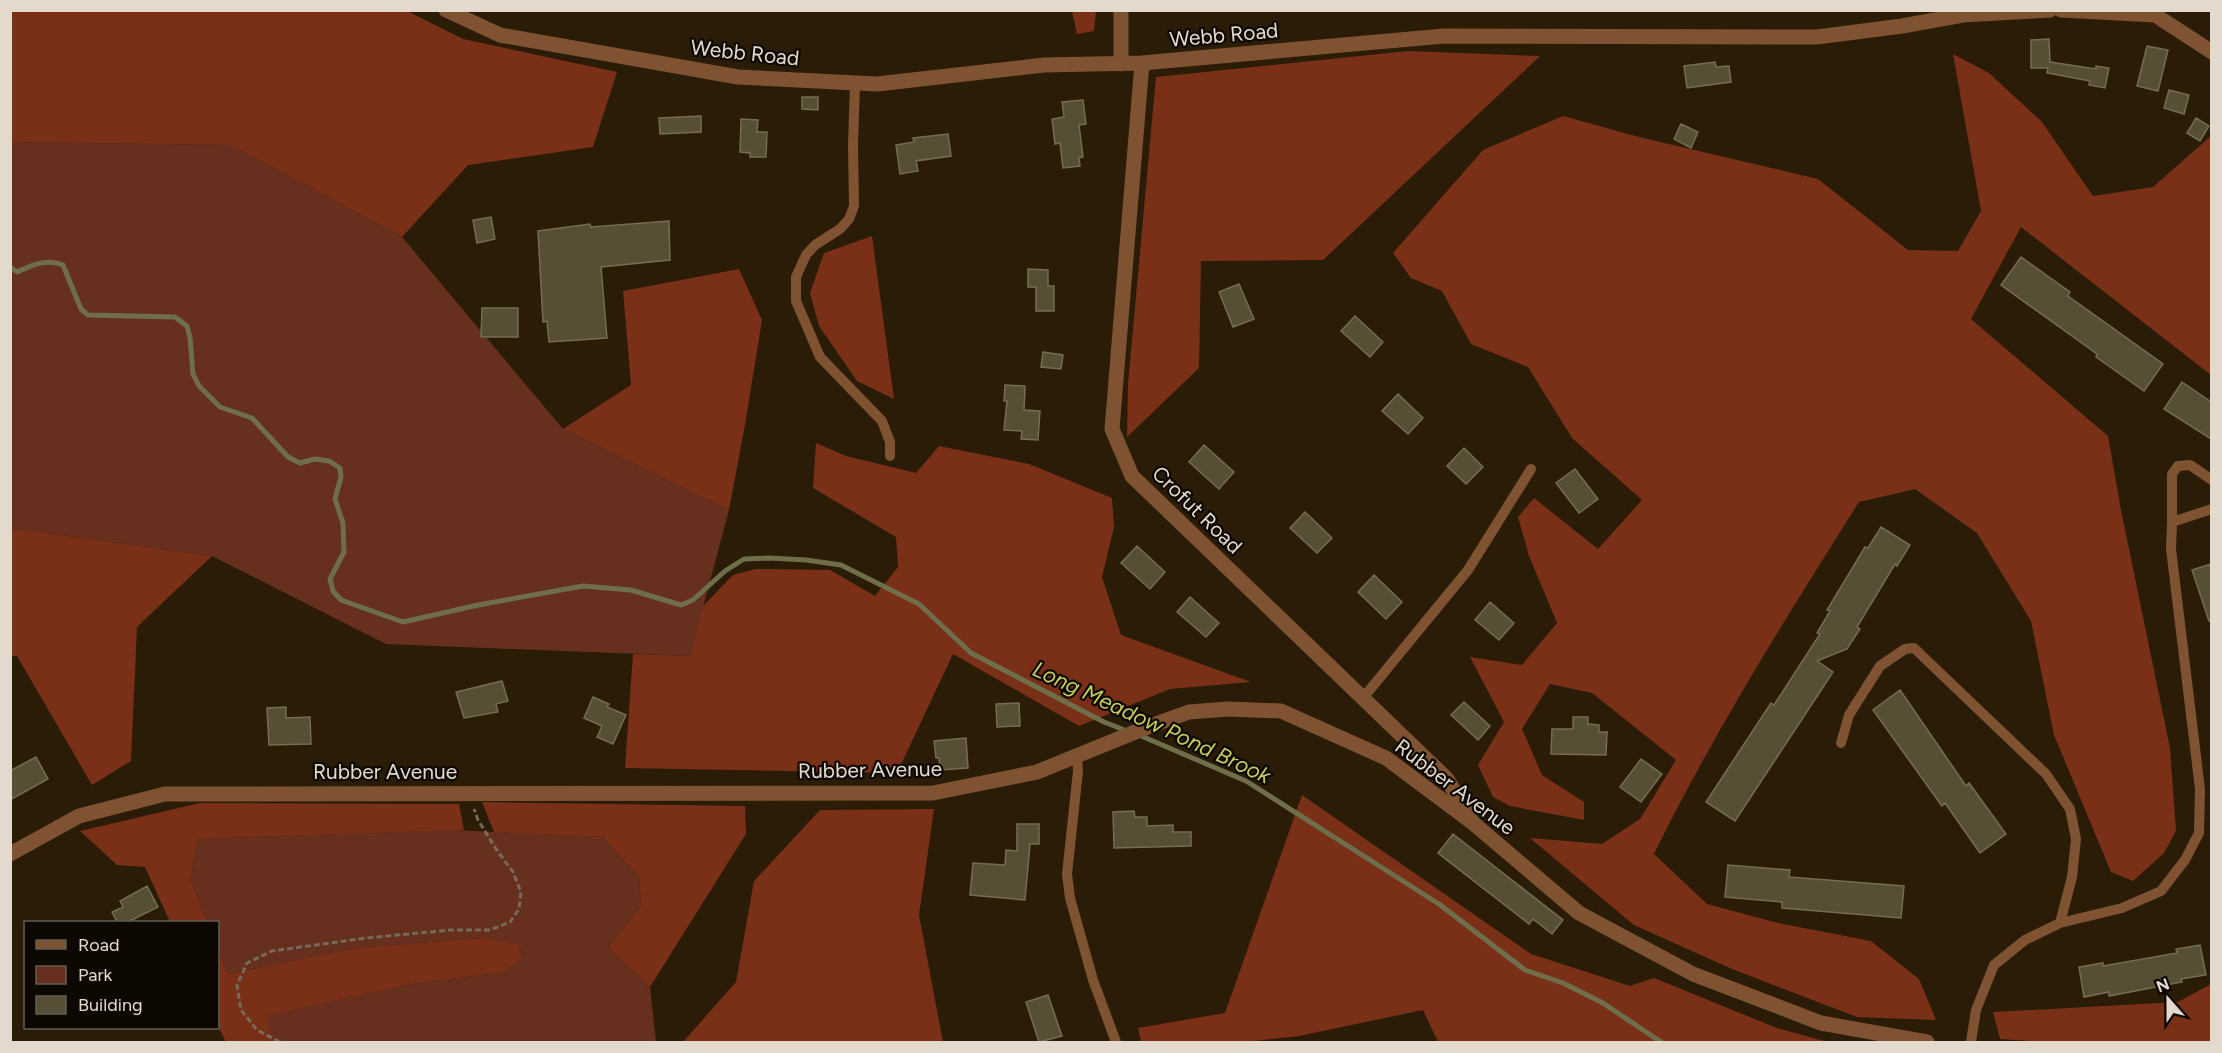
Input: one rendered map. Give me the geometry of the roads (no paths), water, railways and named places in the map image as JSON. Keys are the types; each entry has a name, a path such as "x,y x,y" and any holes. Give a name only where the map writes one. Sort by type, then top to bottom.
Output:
{"street":[{"name":"Webb Road","path":"446,10 500,35 738,77 877,84 1044,65 1142,63 1444,36 1816,37 1902,26 1962,15 2050,10"},
{"path":"1121,10 1121,64"},
{"path":"2061,10 2156,15 2211,52"},
{"name":"Crofut Road","path":"1142,63 1112,429 1132,476 1447,779 1473,823"},
{"name":"Rubber Avenue","path":"10,854 79,816 165,794 933,793 1037,772 1189,712 1228,709 1281,711 1386,758 1473,823 1579,913 1693,974 1821,1023 1927,1042"}],"lane":[{"path":"855,83 854,206 849,219 840,229 815,245 806,255 796,277 796,302 820,357 882,421 890,442 890,456"},
{"path":"1971,1042 1976,1010 1994,965 2025,940 2060,923 2122,908 2161,891 2185,860 2199,833 2200,789 2171,549 2172,474 2178,466 2190,465 2211,480"},
{"path":"1363,698 1468,570 1531,469"},
{"path":"2172,522 2211,508"},
{"path":"1841,743 1849,715 1880,666 1905,649 1914,648 2046,774 2070,809 2076,839 2072,877 2060,923"},
{"path":"1077,757 1078,771 1067,874 1070,898 1093,980 1116,1042"}],"waterway":[{"name":"Long Meadow Pond Brook","path":"10,267 17,272 45,262 63,265 81,309 88,315 175,317 187,326 193,374 199,386 220,407 252,418 288,457 300,463 315,459 329,461 340,468 341,477 335,499 343,523 344,552 330,579 333,591 341,600 403,622 478,605 583,586 631,590 681,605 693,600 725,571 744,559 806,560 841,565 919,604 971,653 1104,722 1127,731"},
{"name":"Long Meadow Pond Brook","path":"1139,735 1246,781 1439,904 1525,970 1563,983 1603,1003 1661,1042"}]}
